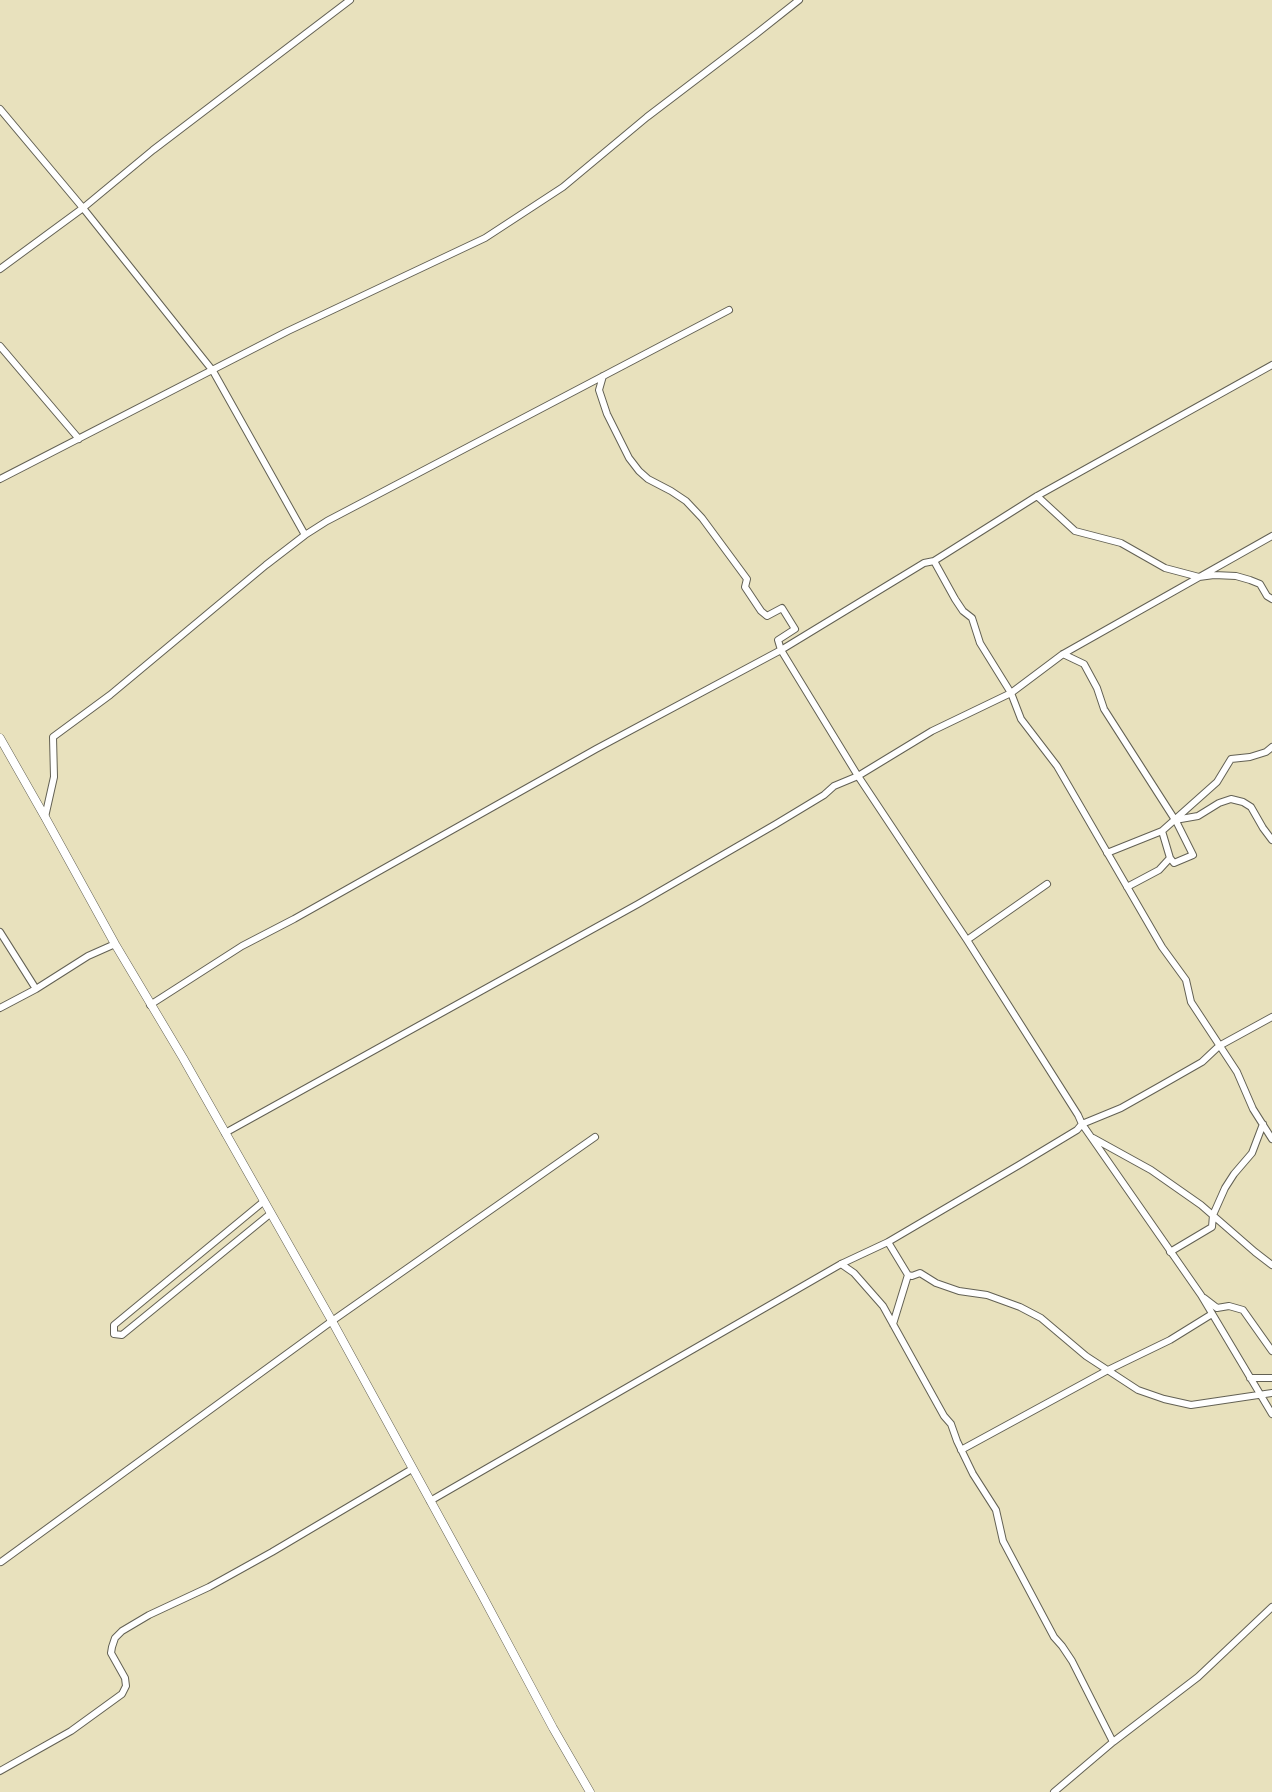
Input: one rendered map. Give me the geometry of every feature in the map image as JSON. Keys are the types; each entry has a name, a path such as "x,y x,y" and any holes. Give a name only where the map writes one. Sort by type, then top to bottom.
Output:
{"street":[{"path":"0,269 83,208 153,150 350,0"},
{"path":"0,479 288,331 485,238 563,187 647,117 799,0"},
{"path":"0,109 83,208 213,371 305,535"},
{"path":"46,817 54,777 54,737 110,695 266,565 305,535 327,521 729,310"},
{"path":"0,346 79,439"},
{"path":"150,1005 242,946 294,919 596,748 781,650 924,563 934,561 1037,496 1272,365"},
{"path":"603,376 599,390 604,406 629,458 648,479 686,501 702,518 747,579 744,587 761,610 767,616 782,608 796,629 778,640 781,650 858,776 967,940 1082,1124 1201,1296 1272,1414"},
{"path":"1037,496 1076,531 1121,543 1165,568 1199,578 1214,575 1236,576 1250,580 1260,584 1272,599"},
{"path":"225,1133 646,899 776,824 824,795 834,786 858,776 932,731 1011,693 1063,654 1272,536"},
{"path":"934,561 955,599 963,611 972,618 980,643 1011,693 1022,719 1057,766 1162,947 1186,980 1191,1002 1237,1072 1253,1109 1272,1139"},
{"path":"1063,654 1084,664 1097,688 1104,709 1175,820 1193,855 1174,863 1170,858 1162,831"},
{"path":"0,738 46,817 115,944 183,1058 332,1321 482,1594 553,1728 590,1792"},
{"path":"1107,853 1162,831 1197,798 1218,782 1231,759 1250,757 1266,752 1272,747"},
{"path":"1175,820 1198,816 1219,803 1231,799 1243,802 1251,807 1272,840"},
{"path":"1127,886 1159,870 1170,858"},
{"path":"967,940 1047,884"},
{"path":"0,932 36,989"},
{"path":"0,1008 36,989 88,956 115,944"},
{"path":"430,1501 841,1264 888,1242 1078,1130 1082,1124 1121,1108 1202,1062 1219,1046 1272,1018"},
{"path":"1170,1252 1212,1227 1214,1222 1213,1215 1225,1188 1252,1153 1263,1124"},
{"path":"1090,1136 1151,1170 1201,1205 1272,1265"},
{"path":"1,1562 332,1321 595,1137"},
{"path":"263,1202 114,1325 114,1334 122,1335 270,1214"},
{"path":"888,1242 908,1275 893,1324"},
{"path":"841,1264 854,1273 877,1300 893,1324 944,1416 951,1424 973,1474 996,1510 1003,1541 1007,1549 1054,1637 1072,1661 1112,1742"},
{"path":"908,1275 912,1276 920,1273 936,1283 959,1290 987,1295 1020,1307 1041,1318 1086,1356 1119,1379 1138,1390 1164,1399 1191,1405 1272,1393"},
{"path":"1201,1296 1217,1308 1229,1306 1243,1310 1272,1351"},
{"path":"961,1450 1108,1370 1170,1340 1212,1314"},
{"path":"1250,1378 1272,1378"},
{"path":"0,1771 71,1731 122,1694 126,1686 125,1678 111,1653 115,1638 122,1631 148,1615 209,1586 272,1552 412,1469"},
{"path":"1054,1792 1112,1742 1198,1677 1272,1607"}]}
